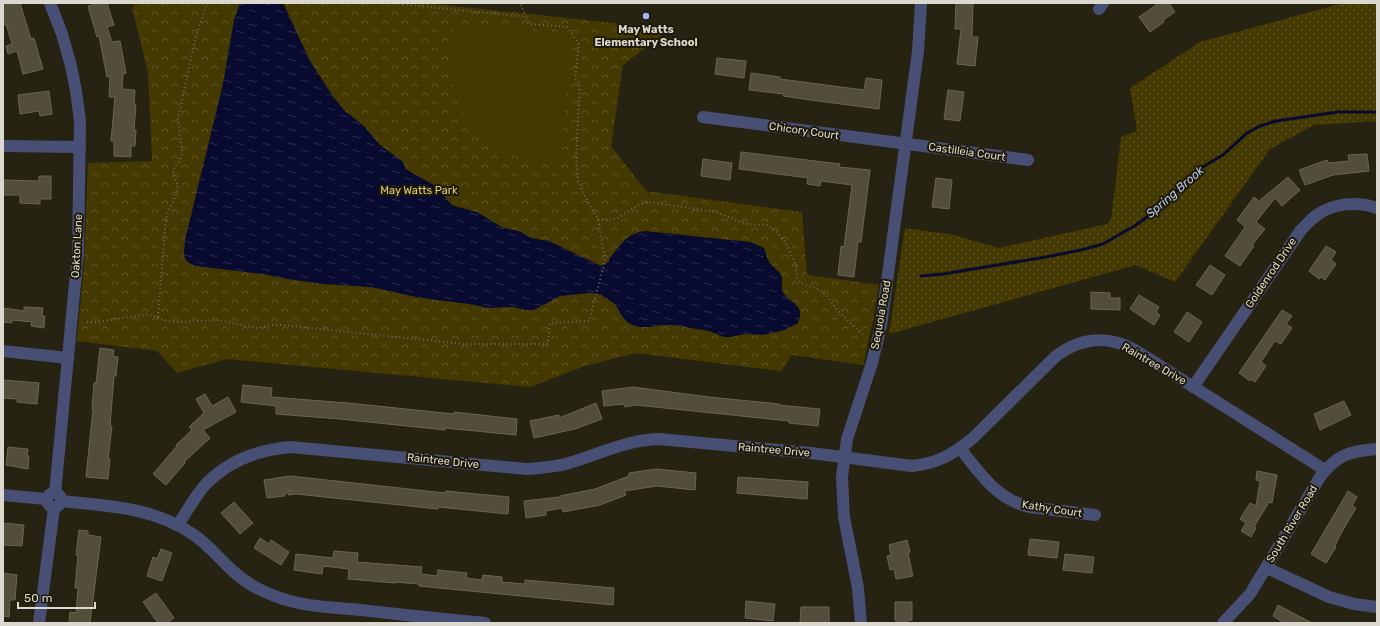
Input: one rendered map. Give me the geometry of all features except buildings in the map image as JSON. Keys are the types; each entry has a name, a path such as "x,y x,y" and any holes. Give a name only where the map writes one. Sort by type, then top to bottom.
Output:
{"street":[{"name":"Oakton Lane","path":"39,623 54,500 78,252 80,147 80,121 72,66 50,3"},
{"name":"Sequoia Road","path":"861,623 858,588 844,517 842,477 847,439 870,369 881,326 918,51 921,3"},
{"name":"Chicory Court","path":"703,117 906,144"},
{"name":"Castilleia Court","path":"906,144 1028,160"},
{"path":"3,146 80,147"},
{"name":"Goldenrod Drive","path":"1193,387 1301,230 1311,220 1318,214 1344,205 1362,204 1377,208"},
{"name":"Raintree Drive","path":"178,525 207,483 226,466 261,451 290,446 527,469 557,466 621,445 639,441 654,440 788,451 912,466 946,457 960,448 1065,349 1084,342 1101,339 1125,345 1325,470"},
{"path":"3,351 68,358"},
{"name":"Kathy Court","path":"960,448 990,484 1009,500 1019,505 1095,515"},
{"name":"South River Road","path":"1223,623 1250,594 1325,470 1334,461 1354,451 1377,449"},
{"path":"3,495 142,511 166,518 195,535 240,576 257,588 280,598 309,605 485,623"},
{"path":"1267,568 1329,597 1354,604 1377,608"}],"path":[{"path":"158,317 167,214 174,200 178,186 173,173 175,166 180,161 182,153 178,119 196,36 207,3"},
{"path":"391,3 526,16"},
{"path":"87,322 97,322 148,314 167,321 180,322 218,320 257,328 282,325 464,344 548,344 550,323 589,321 605,261 598,219 578,181 576,158 580,84 575,78 579,44 567,27 530,24 520,3"},
{"path":"598,219 609,220 618,218 638,204 649,202 716,212 746,224 767,225 777,232 786,243 796,265 796,276 800,282 820,290 848,321 863,334"}],"green space":[{"name":"May Watts Park","path":"135,3 425,3 670,29 623,65 611,146 646,191 802,212 807,275 879,285 863,365 792,355 781,371 636,353 585,366 530,387 227,359 177,373 157,351 77,341 84,263 88,163 152,161 148,72 132,8"},
{"path":"1343,3 1377,3 1377,121 1314,125 1270,149 1175,282 1136,265 889,334 905,228 954,235 999,248 1107,224 1111,219 1121,137 1137,131 1130,88 1200,42"},
{"path":"455,25 565,33 572,41 560,161 527,158 508,153 490,144 476,131 458,100 454,82 452,63"}],"water":[{"path":"240,3 283,3 310,61 334,98 345,111 363,125 380,145 402,161 406,169 434,185 452,205 477,212 503,228 519,231 531,238 549,241 601,266 609,262 609,259 624,240 638,232 645,231 750,242 764,248 771,265 781,275 782,290 786,296 796,304 800,311 798,323 785,330 763,335 745,334 724,337 709,331 673,325 640,327 630,324 624,319 615,304 600,294 589,293 560,296 534,310 512,307 489,308 421,298 371,287 323,284 263,274 196,266 191,264 184,256 185,240 223,84 234,20"}],"waterway":[{"name":"Spring Brook","path":"921,276 943,274 1046,257 1103,244 1136,225 1169,201 1188,177 1223,155 1247,133 1260,126 1276,121 1338,112 1377,112"}],"place":[{"name":"May Watts Elementary School","path":"646,16"}]}
